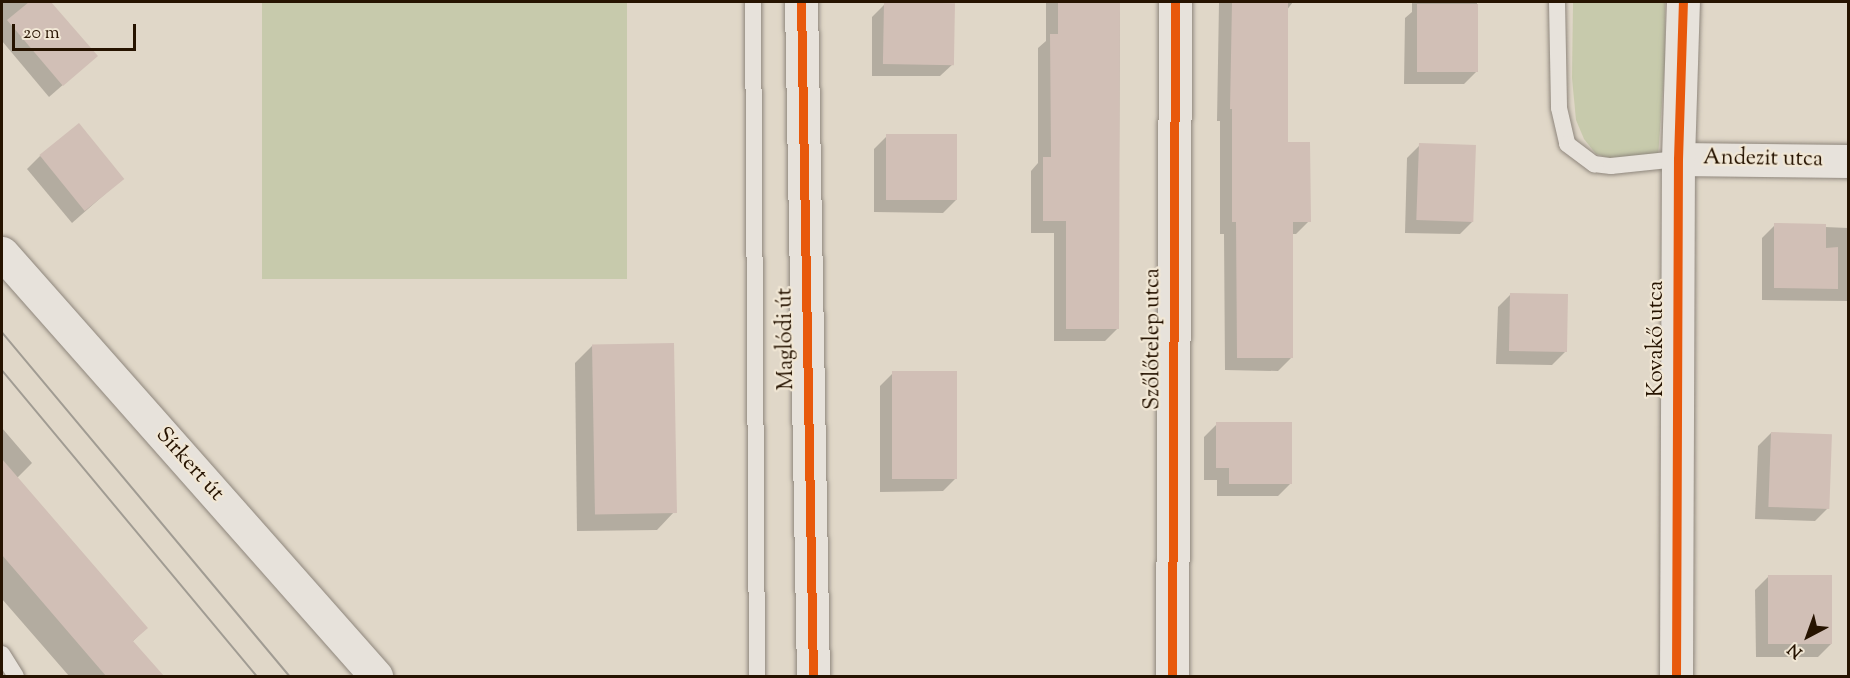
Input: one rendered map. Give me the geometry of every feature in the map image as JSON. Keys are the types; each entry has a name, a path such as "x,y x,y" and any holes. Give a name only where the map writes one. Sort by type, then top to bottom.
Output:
{"street":[{"name":"Maglódi út","path":"801,2 813,676"},
{"name":"Szőlőtelep utca","path":"1172,676 1175,2"},
{"name":"Kovakő utca","path":"1676,676 1678,159 1683,2"},
{"name":"Andezit utca","path":"1678,159 1848,161"},
{"name":"Sírkert út","path":"4,260 376,676"}],"lane":[{"path":"753,2 757,676"},
{"path":"1557,2 1559,108 1567,144 1594,164 1611,166 1678,159"},
{"path":"2,654 16,676"}],"green space":[{"path":"262,2 627,2 627,279 262,279"},
{"path":"1573,2 1665,2 1665,62 1658,157 1612,159 1596,154 1584,139 1576,120 1572,78"}],"building":[{"path":"29,2 51,2 98,56 63,86 7,20"},
{"path":"884,2 955,3 954,65 883,64"},
{"path":"1058,2 1120,2 1119,329 1066,329 1066,221 1043,221 1043,157 1051,157 1050,34 1058,34"},
{"path":"1232,2 1288,2 1288,142 1310,142 1311,222 1293,222 1293,358 1237,358 1236,222 1232,222 1232,109 1230,109"},
{"path":"1417,4 1478,4 1478,72 1417,72"},
{"path":"79,123 124,179 85,211 39,155"},
{"path":"886,134 957,134 957,200 886,200"},
{"path":"1419,143 1476,145 1473,222 1416,220"},
{"path":"1774,223 1826,224 1826,248 1838,247 1838,289 1774,288"},
{"path":"1510,293 1568,294 1567,352 1509,351"},
{"path":"674,343 677,513 595,514 592,344"},
{"path":"892,371 957,371 957,479 892,479"},
{"path":"1216,422 1292,422 1292,484 1229,484 1229,468 1216,468"},
{"path":"1771,432 1832,434 1829,509 1768,507"},
{"path":"2,459 148,628 133,641 164,676 106,676 2,555"},
{"path":"1768,575 1832,575 1832,644 1768,644"}],"tram line":[{"path":"2,332 290,676"},
{"path":"2,370 257,676"}],"cycle path":[{"path":"801,2 813,676"},
{"path":"1172,676 1175,2"},
{"path":"1676,676 1678,159 1683,2"}]}
